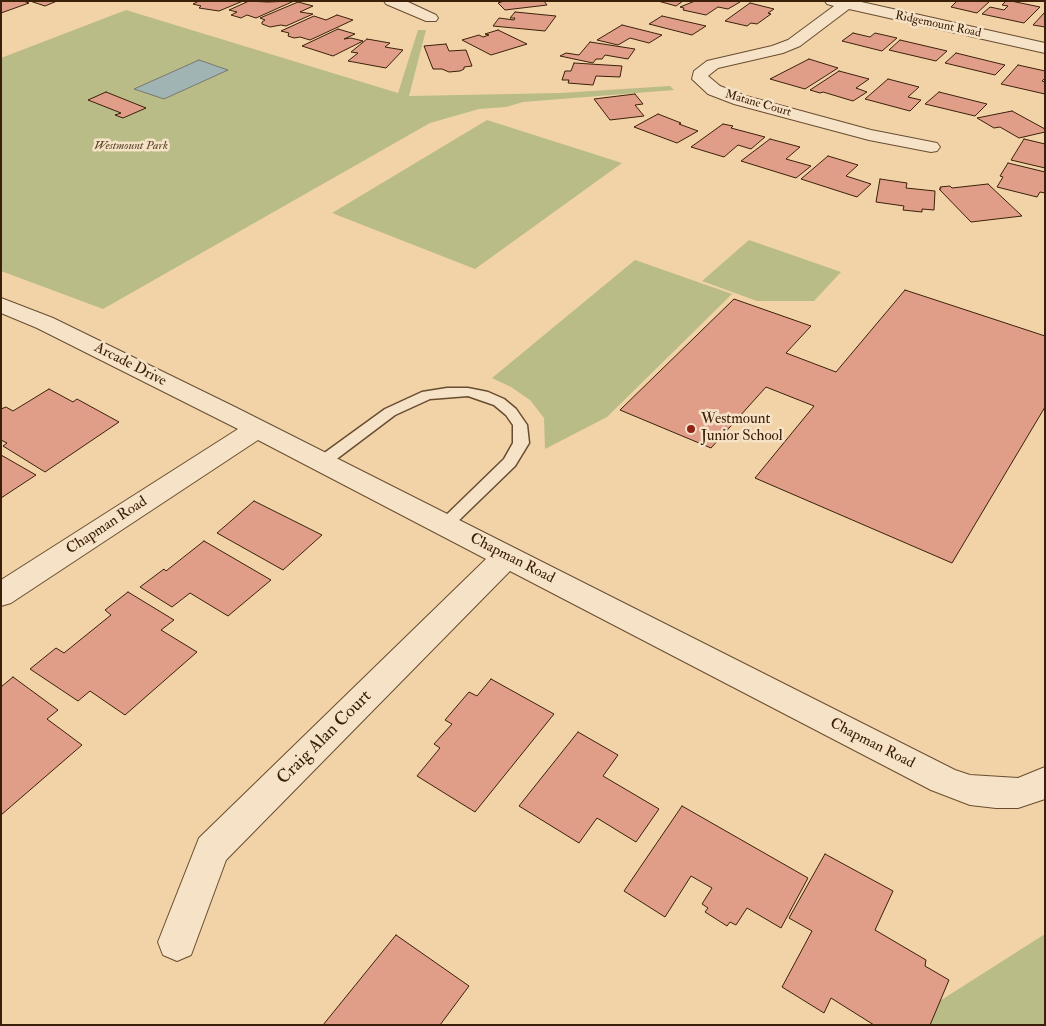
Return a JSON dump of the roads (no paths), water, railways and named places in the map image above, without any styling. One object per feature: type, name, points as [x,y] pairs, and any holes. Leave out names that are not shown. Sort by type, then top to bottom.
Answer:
[{"type":"street","points":[[391,1],[431,18]]},
{"type":"street","name":"Ridgemount Road","points":[[843,2],[1045,48]]},
{"type":"street","name":"Matane Court","points":[[843,2],[794,43],[777,50],[713,64],[700,74],[700,80],[714,90],[740,100],[870,135],[931,148]]},
{"type":"street","name":"Arcade Drive","points":[[1,306],[45,323],[256,429]]},
{"type":"street","name":"Chapman Road","points":[[1,595],[256,429],[943,780],[970,790],[996,793],[1018,793],[1040,786],[1045,782]]},
{"type":"street","name":"Craig Alan Court","points":[[177,942],[212,850],[507,556]]},
{"type":"lane","points":[[321,462],[390,412],[427,395],[447,392],[468,392],[483,395],[499,402],[511,412],[520,425],[521,443],[510,462],[445,524]]},
{"type":"place","name":"Westmount Junior School","points":[[691,429]]},
{"type":"park label","name":"Westmount Park","points":[[131,146]]}]
